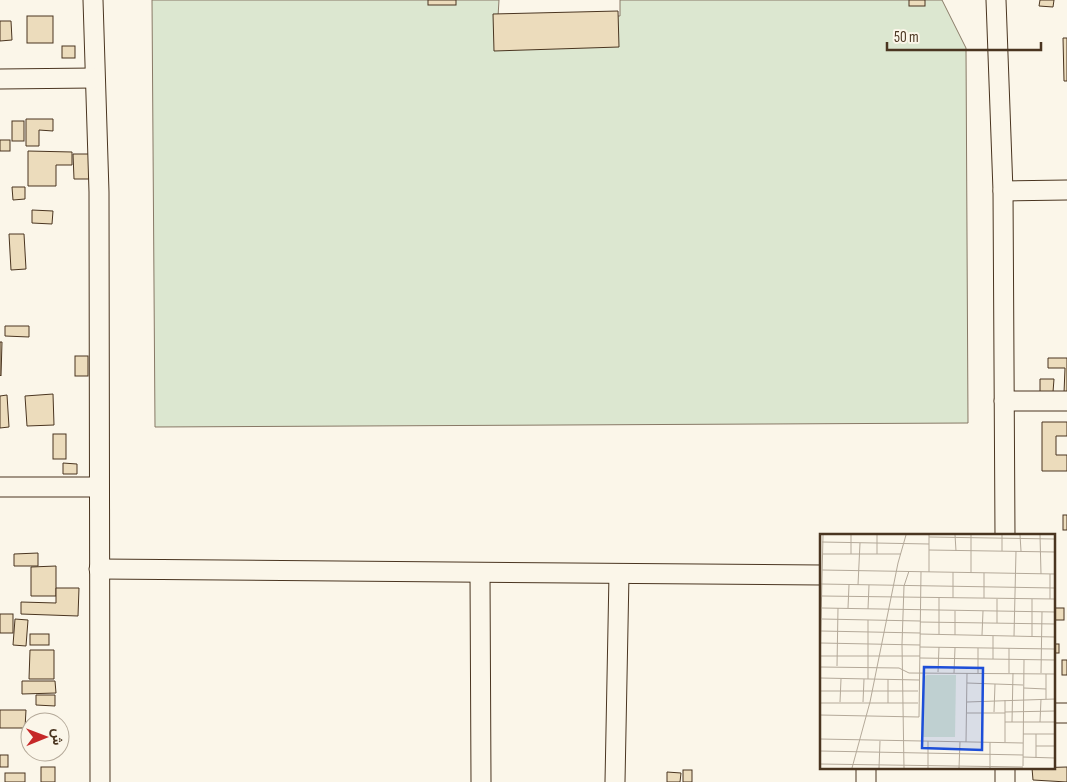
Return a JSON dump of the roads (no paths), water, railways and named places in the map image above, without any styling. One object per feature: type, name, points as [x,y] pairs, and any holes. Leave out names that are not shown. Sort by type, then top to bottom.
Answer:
[{"type":"street","points":[[93,0],[99,192],[100,782]]},
{"type":"street","points":[[996,0],[1003,191],[1005,534]]},
{"type":"street","points":[[0,79],[94,78]]},
{"type":"street","points":[[1003,191],[1067,190]]},
{"type":"street","points":[[1004,401],[1067,401]]},
{"type":"street","points":[[0,487],[99,487]]},
{"type":"street","points":[[100,569],[480,574],[820,575]]},
{"type":"street","points":[[480,574],[481,782]]},
{"type":"street","points":[[615,782],[619,574]]},
{"type":"street","points":[[1054,714],[1067,713]]}]
